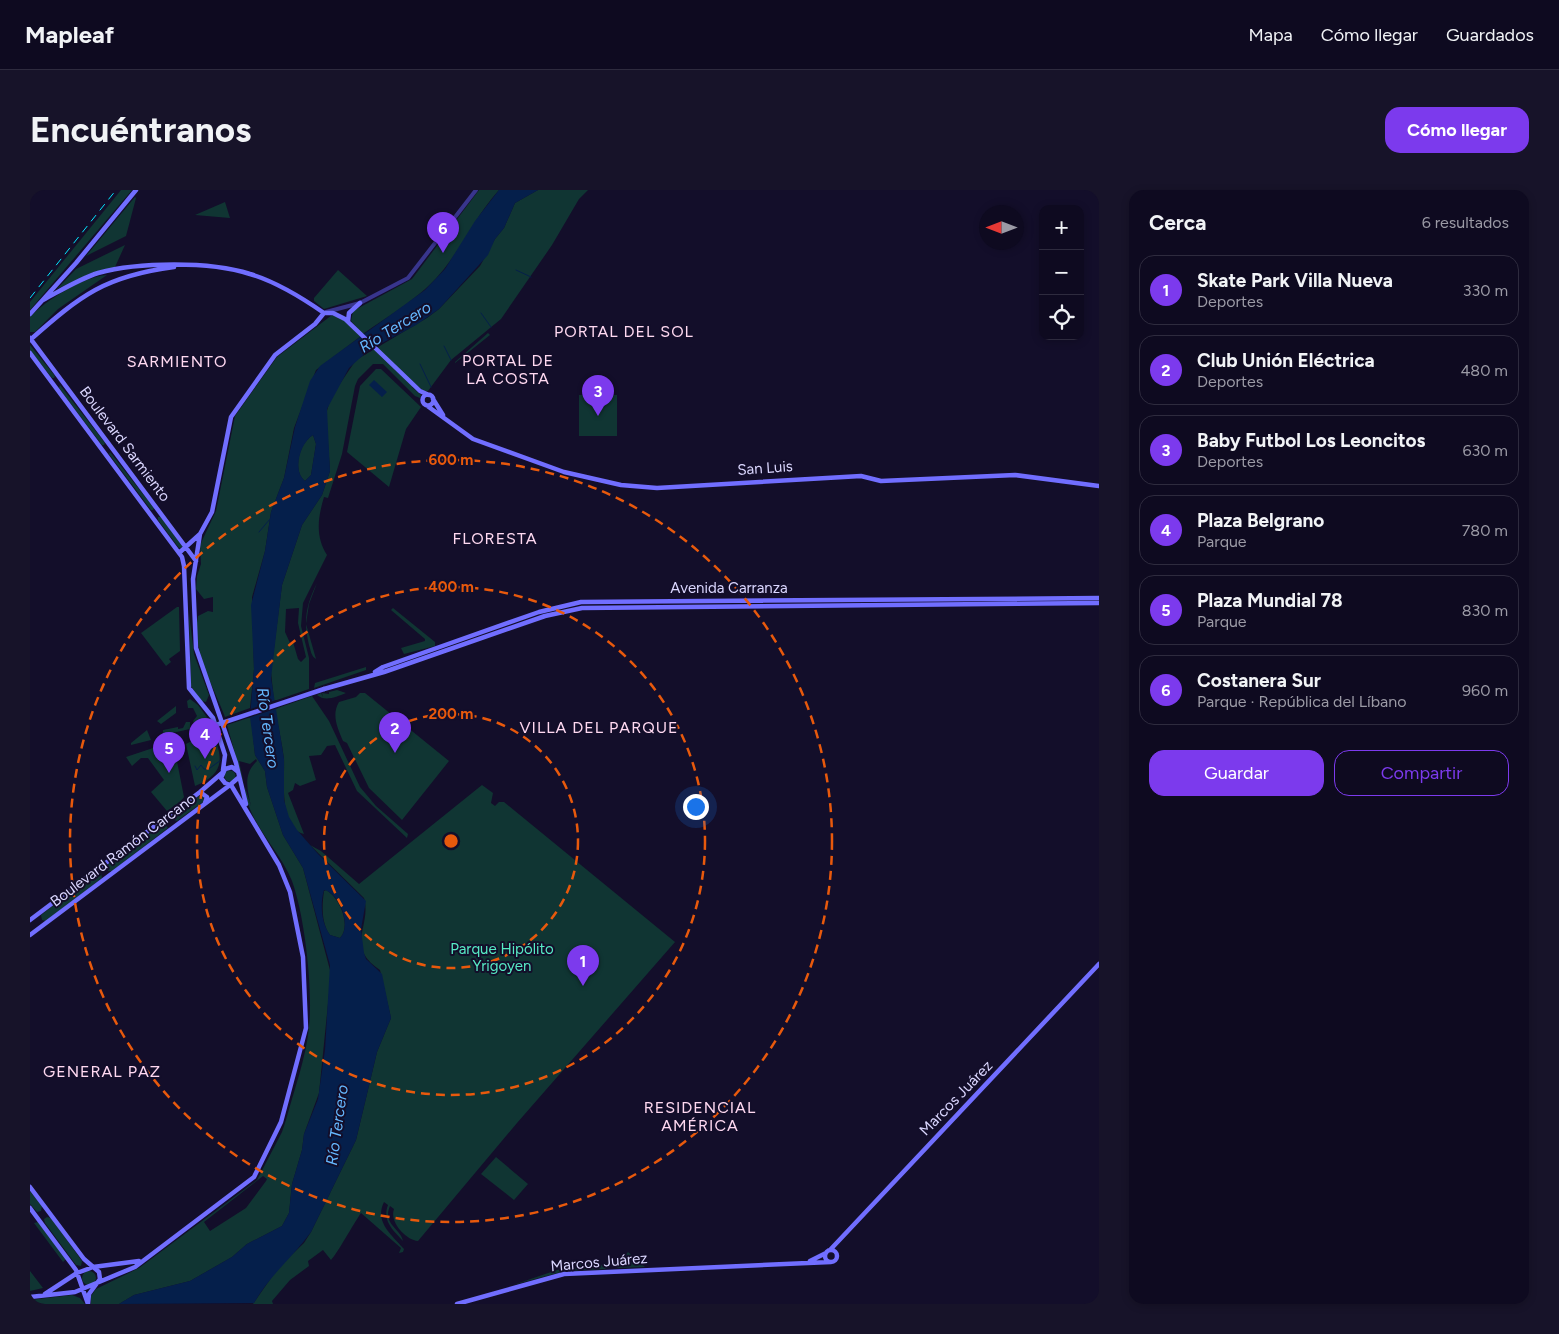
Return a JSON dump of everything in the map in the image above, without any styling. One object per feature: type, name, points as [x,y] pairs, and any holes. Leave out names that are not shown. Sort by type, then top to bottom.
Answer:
[{"type":"main road","points":[[30,314],[136,190]]},
{"type":"main road","points":[[42,300],[103,272],[142,266],[191,265],[248,273],[290,291],[324,313],[336,314],[350,322],[420,391],[433,399],[431,404],[426,405],[420,391]]},
{"type":"main road","points":[[30,339],[60,312],[103,284],[150,271],[191,265]]},
{"type":"main road","points":[[350,322],[349,313],[360,303]]},
{"type":"main road","points":[[180,553],[200,534],[214,506],[232,418],[275,355],[315,324],[324,313]]},
{"type":"main road","name":"Boulevard Sarmiento","points":[[30,339],[187,547],[196,564]]},
{"type":"main road","name":"Boulevard Sarmiento","points":[[30,353],[180,553],[184,562]]},
{"type":"main road","points":[[423,400],[425,396],[429,395]]},
{"type":"main road","name":"San Luis","points":[[433,399],[446,418]]},
{"type":"main road","name":"San Luis","points":[[426,405],[446,418],[470,438],[585,477],[640,487],[861,476],[881,481],[995,475],[1049,479],[1099,486]]},
{"type":"main road","points":[[200,534],[193,579],[197,653],[239,775],[245,801],[254,822]]},
{"type":"main road","points":[[184,562],[190,566],[196,564]]},
{"type":"main road","points":[[30,1297],[75,1292],[130,1269],[256,1174],[281,1122],[302,1043],[306,1019],[304,968],[290,892],[279,865],[254,822],[231,785],[223,781],[226,758],[211,714],[189,688],[184,562]]},
{"type":"main road","name":"Avenida Carranza","points":[[212,726],[372,673],[383,667],[516,620],[581,602],[1099,598]]},
{"type":"main road","name":"Avenida Carranza","points":[[372,673],[384,672],[545,616],[582,608],[1099,603]]},
{"type":"main road","points":[[186,611],[194,610]]},
{"type":"main road","points":[[201,703],[208,704],[213,697]]},
{"type":"main road","points":[[223,771],[232,767],[239,775]]},
{"type":"main road","name":"Boulevard Ramón Carcano","points":[[30,920],[200,792],[223,771]]},
{"type":"main road","name":"Boulevard Ramón Carcano","points":[[30,936],[231,785],[239,775]]},
{"type":"main road","points":[[200,792],[207,797],[204,804]]},
{"type":"main road","name":"Marcos Juárez","points":[[806,1262],[831,1250],[1099,964]]},
{"type":"main road","points":[[30,1187],[84,1259],[100,1275],[98,1284],[89,1294],[88,1304]]},
{"type":"main road","points":[[30,1208],[77,1273],[81,1290],[88,1304]]},
{"type":"main road","points":[[831,1250],[837,1257],[831,1262],[826,1258],[831,1250]]},
{"type":"main road","points":[[44,1294],[77,1273],[92,1266],[124,1265],[143,1260]]},
{"type":"main road","name":"Marcos Juárez","points":[[457,1304],[564,1274],[831,1262]]},
{"type":"main road","points":[[75,1292],[88,1304]]},
{"type":"street","points":[[324,313],[360,303],[408,278],[476,190]]},
{"type":"green space","points":[[121,190],[132,190],[30,310],[30,302]]},
{"type":"green space","points":[[479,190],[499,190],[444,269],[416,297],[363,334],[351,321],[353,311],[412,279]]},
{"type":"green space","points":[[538,190],[588,190],[579,199],[552,245],[501,319],[451,360],[428,391],[424,391],[415,384],[412,387],[421,395],[420,398],[415,396],[383,364],[373,364],[358,379],[342,454],[328,498],[324,497],[320,512],[319,534],[327,555],[303,603],[301,626],[309,658],[309,689],[274,701],[271,672],[282,585],[302,525],[322,495],[330,471],[326,414],[331,397],[356,360],[439,309],[480,266],[495,239],[504,228],[515,203]],"holes":[[[299,608],[298,623],[306,657],[301,662],[298,659],[293,642],[290,643],[285,632],[286,609]]]},
{"type":"green space","points":[[135,197],[126,236],[86,256]]},
{"type":"green space","points":[[225,202],[230,218],[195,215]]},
{"type":"green space","points":[[125,245],[115,267],[91,273],[57,289],[76,269]]},
{"type":"green space","points":[[338,270],[367,296],[324,309],[314,301],[314,298]]},
{"type":"green space","points":[[107,275],[58,309],[35,332],[30,332],[30,317],[45,304],[76,285],[98,276]]},
{"type":"green space","points":[[332,315],[343,319],[361,336],[316,370],[294,428],[284,478],[271,512],[265,551],[252,597],[254,669],[250,708],[225,717],[205,668],[198,641],[198,616],[208,611],[213,612],[213,597],[204,599],[196,589],[197,576],[201,564],[200,545],[216,511],[235,416],[277,357]]},
{"type":"green space","points":[[488,333],[490,335],[455,363],[455,362]]},
{"type":"green space","points":[[30,345],[55,376],[54,378],[52,378],[30,350]]},
{"type":"green space","points":[[376,369],[381,369],[421,407],[406,429],[389,487],[347,452],[360,386]]},
{"type":"green space","points":[[60,385],[105,443],[104,445],[102,445],[59,388]]},
{"type":"green space","points":[[579,395],[617,395],[617,436],[579,436]]},
{"type":"green space","points":[[313,435],[316,444],[311,475],[305,481],[299,471],[299,457],[304,444]]},
{"type":"green space","points":[[110,452],[154,508],[153,510],[151,510],[109,454]]},
{"type":"green space","points":[[158,517],[161,517],[183,547],[179,548],[158,520]]},
{"type":"green space","points":[[317,583],[309,604],[306,624],[308,606]]},
{"type":"green space","points":[[179,607],[180,651],[169,659],[171,662],[166,666],[141,633]]},
{"type":"green space","points":[[393,608],[435,642],[435,646],[404,654],[401,648],[425,641],[425,639],[391,610]]},
{"type":"green space","points":[[189,613],[194,654],[209,695],[206,702],[201,701],[191,686]]},
{"type":"green space","points":[[306,624],[316,659],[311,651]]},
{"type":"green space","points":[[366,667],[366,670],[314,688],[315,683]]},
{"type":"green space","points":[[337,690],[346,693],[327,698],[320,697],[317,695],[321,693],[323,697],[322,693],[329,694],[329,692]]},
{"type":"green space","points":[[360,693],[365,693],[449,761],[402,820],[369,788],[337,727],[335,717],[339,702],[356,697]]},
{"type":"green space","points":[[312,696],[329,721],[360,787],[376,806],[408,834],[407,838],[357,791],[335,745],[327,746],[321,755],[309,756],[316,780],[300,786],[295,783],[293,790],[288,793],[304,834],[296,830],[290,822],[285,801],[284,759],[275,709]]},
{"type":"green space","points":[[190,699],[198,705],[209,720],[206,721],[207,724],[196,726],[193,721],[197,716],[193,708],[188,708],[187,701]]},
{"type":"green space","points":[[176,706],[176,713],[161,724],[157,721]]},
{"type":"green space","points":[[251,717],[255,755],[265,771],[267,787],[283,835],[303,868],[331,974],[319,1093],[304,1134],[302,1150],[292,1184],[289,1213],[282,1226],[247,1244],[232,1257],[190,1281],[134,1295],[119,1304],[91,1304],[91,1296],[96,1289],[139,1268],[257,1180],[282,1132],[303,1062],[309,1027],[310,993],[307,953],[297,896],[287,869],[257,824],[247,800],[245,787],[251,806],[247,782],[250,771],[257,761],[256,759],[250,764],[239,761],[244,785],[227,725]],"holes":[[[263,1176],[267,1179],[246,1208],[210,1231],[204,1222]]]},
{"type":"green space","points":[[186,722],[190,722],[190,729],[163,735],[163,730],[183,728]]},
{"type":"green space","points":[[147,730],[151,740],[131,745],[131,743]]},
{"type":"green space","points":[[212,730],[220,757],[219,764],[212,776],[195,786],[186,744]]},
{"type":"green space","points":[[168,743],[174,746],[184,797],[167,811],[151,792],[164,780],[148,758],[141,758],[132,766],[126,757]]},
{"type":"green space","points":[[230,770],[236,776],[230,782],[224,776]]},
{"type":"green space","name":"Parque Hipólito Yrigoyen","points":[[482,785],[493,793],[491,803],[495,806],[499,802],[504,802],[675,942],[517,1123],[418,1241],[408,1237],[396,1225],[393,1214],[394,1209],[390,1206],[388,1217],[403,1241],[396,1233],[387,1221],[388,1205],[384,1202],[381,1209],[383,1222],[404,1249],[403,1252],[399,1253],[401,1248],[361,1213],[331,1260],[323,1250],[308,1261],[309,1266],[290,1280],[272,1301],[273,1304],[253,1304],[278,1268],[304,1243],[311,1232],[356,1140],[377,1052],[391,1018],[380,970],[363,953],[361,944],[366,908],[364,898],[310,845],[321,851],[359,884]]},
{"type":"green space","points":[[199,796],[204,797],[203,802],[177,821],[174,820],[173,816]]},
{"type":"green space","points":[[164,823],[168,828],[112,871],[108,871],[107,865]]},
{"type":"green space","points":[[97,872],[101,873],[102,878],[46,921],[42,920],[41,915]]},
{"type":"green space","points":[[326,890],[335,899],[342,912],[345,926],[340,938],[330,935],[325,925],[323,908],[324,891]]},
{"type":"green space","points":[[496,1157],[528,1184],[514,1200],[481,1174]]},
{"type":"green space","points":[[30,1191],[42,1206],[41,1211],[37,1212],[30,1204]]},
{"type":"green space","points":[[47,1217],[51,1218],[82,1261],[81,1266],[76,1265],[45,1223],[44,1219]]},
{"type":"green space","points":[[38,1222],[66,1259],[63,1262],[34,1223]]},
{"type":"green space","points":[[628,1252],[645,1267],[617,1268],[616,1265]]},
{"type":"green space","points":[[555,1263],[603,1265],[606,1269],[565,1271],[513,1285],[560,1269]]},
{"type":"green space","points":[[30,1271],[43,1288],[30,1291]]},
{"type":"green space","points":[[89,1271],[94,1273],[96,1278],[94,1283],[89,1285],[84,1283],[82,1278],[84,1273]]},
{"type":"green space","points":[[72,1295],[80,1298],[85,1304],[30,1304],[30,1300]]},
{"type":"water","name":"Río Tercero","points":[[499,190],[538,190],[515,203],[504,228],[495,239],[488,255],[439,309],[416,325],[369,350],[349,368],[327,409],[330,471],[322,495],[302,525],[282,585],[271,678],[284,759],[284,800],[289,817],[297,830],[318,854],[366,901],[361,929],[364,953],[366,959],[382,974],[391,1018],[377,1052],[356,1140],[311,1232],[267,1284],[254,1303],[119,1304],[134,1295],[190,1281],[232,1257],[247,1244],[282,1226],[289,1213],[292,1184],[302,1150],[304,1134],[318,1099],[325,1050],[330,965],[303,868],[283,835],[267,787],[265,771],[255,755],[250,717],[254,669],[251,605],[265,551],[271,512],[284,478],[295,427],[310,381],[320,366],[425,290],[445,269],[475,221]],"holes":[[[313,435],[316,444],[311,475],[305,481],[299,471],[299,457],[304,444]],[[324,890],[330,892],[335,897],[342,911],[345,926],[340,938],[330,935],[325,925],[322,907]]]},
{"type":"water","points":[[374,380],[387,392],[382,397],[369,385]]},
{"type":"pier","points":[[276,700],[278,708],[248,718],[248,710]]},
{"type":"waterway","points":[[516,270],[531,277]]},
{"type":"waterway","points":[[481,313],[491,327]]},
{"type":"waterway","points":[[444,346],[451,360]]},
{"type":"waterway","points":[[420,364],[431,387]]},
{"type":"waterway","points":[[259,532],[270,519]]},
{"type":"waterway","points":[[210,768],[221,760]]},
{"type":"waterway","points":[[195,766],[197,770],[201,765],[204,769],[208,769]]},
{"type":"railway","points":[[30,298],[116,190]]},
{"type":"place","name":"Costanera Sur","points":[[443,253]]},
{"type":"place","name":"Baby Futbol Los Leoncitos","points":[[598,416]]},
{"type":"place","name":"Club Unión Eléctrica","points":[[395,753]]},
{"type":"place","name":"Plaza Belgrano","points":[[205,759]]},
{"type":"place","name":"Plaza Mundial 78","points":[[169,773]]},
{"type":"place","name":"Skate Park Villa Nueva","points":[[583,986]]},
{"type":"district","name":"PORTAL DEL SOL","points":[[624,331]]},
{"type":"district","name":"SARMIENTO","points":[[177,361]]},
{"type":"district","name":"PORTAL DE LA COSTA","points":[[508,369]]},
{"type":"district","name":"FLORESTA","points":[[495,538]]},
{"type":"district","name":"VILLA DEL PARQUE","points":[[599,727]]},
{"type":"district","name":"GENERAL PAZ","points":[[102,1071]]},
{"type":"district","name":"RESIDENCIAL AMÉRICA","points":[[700,1116]]}]
